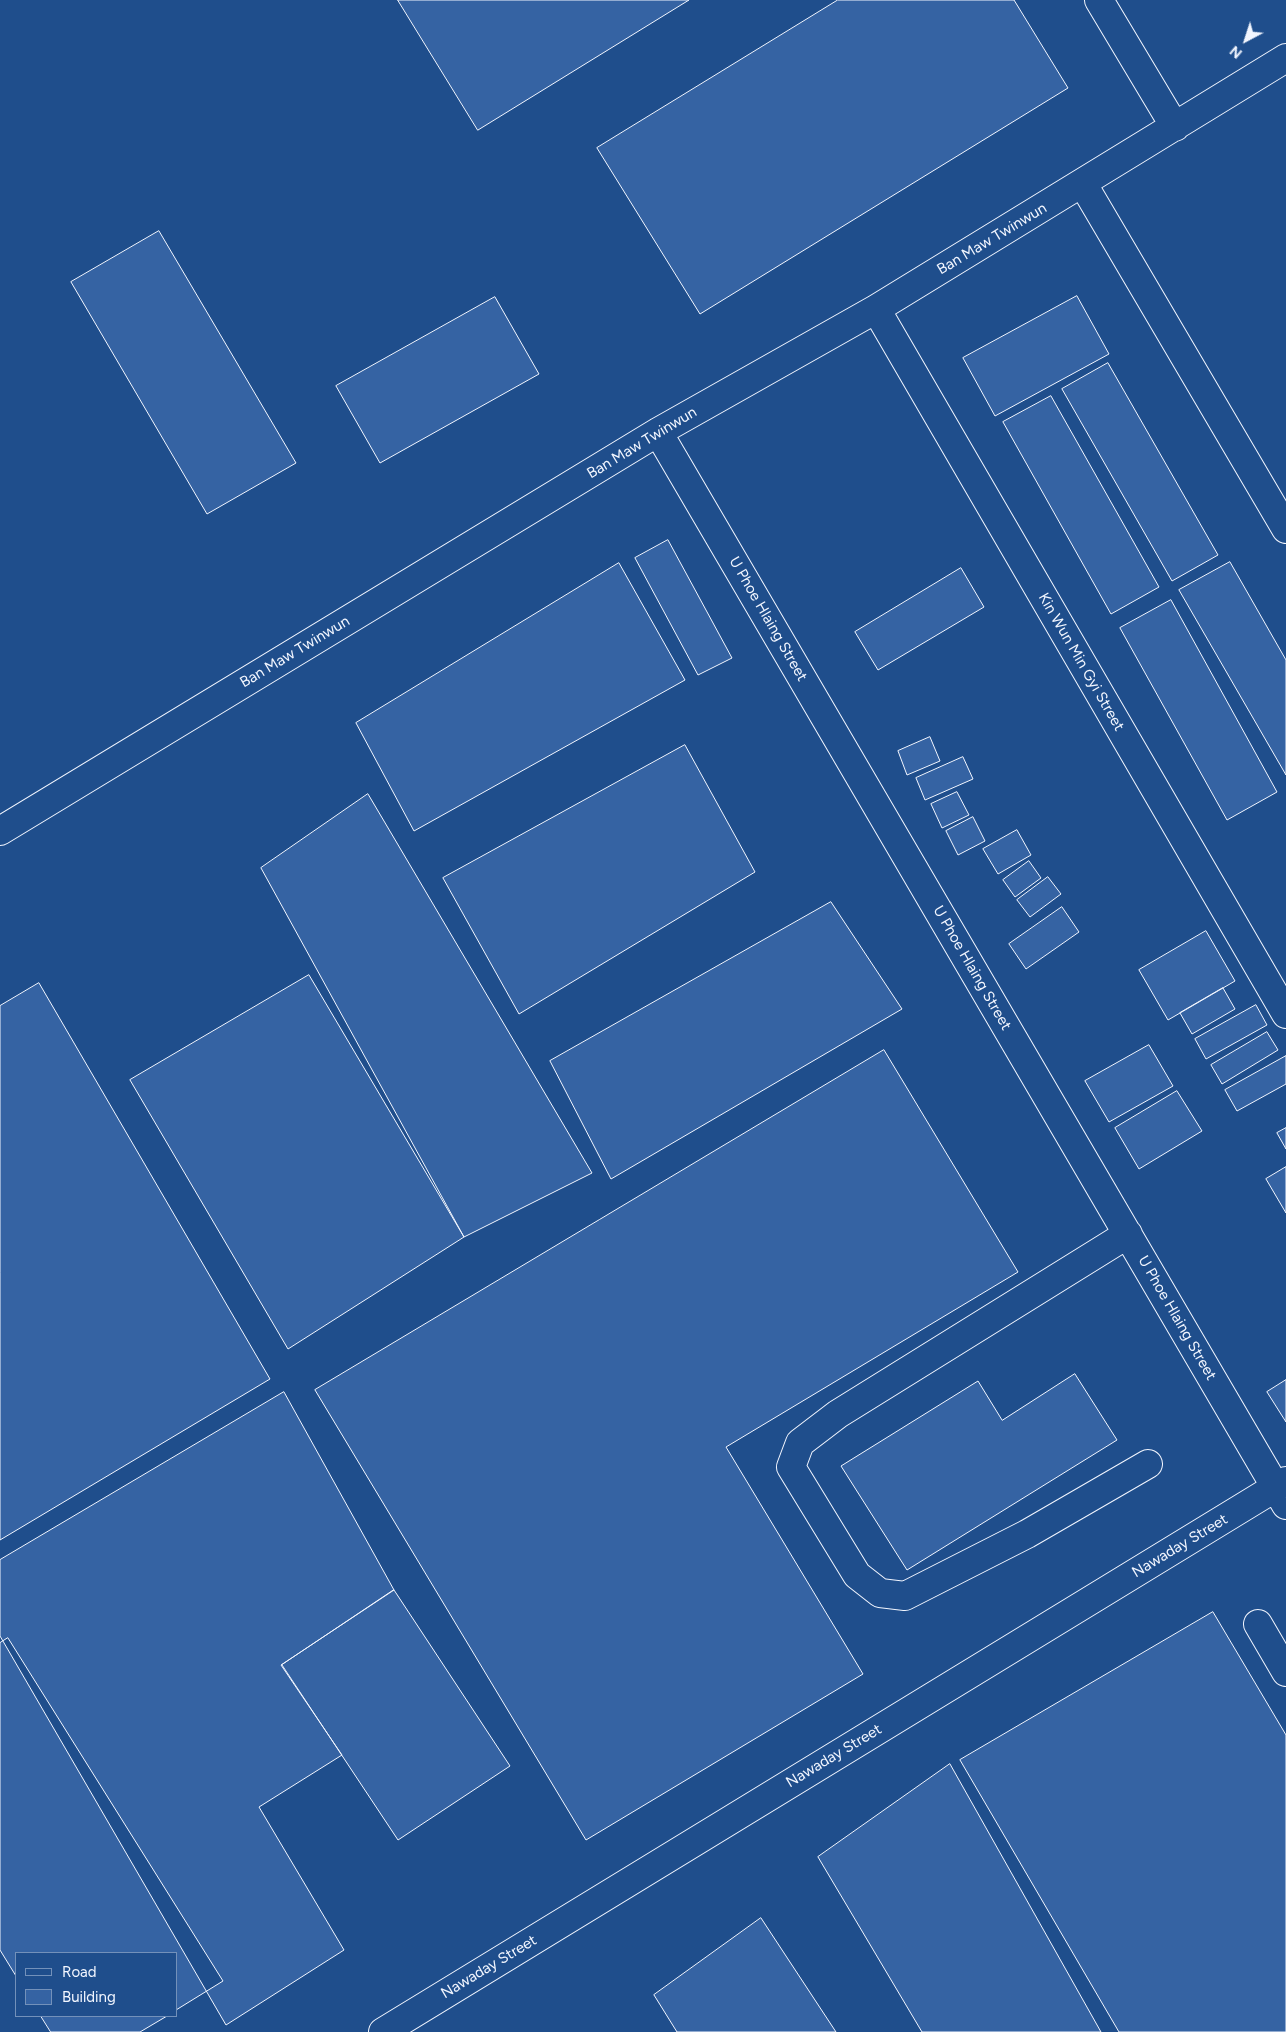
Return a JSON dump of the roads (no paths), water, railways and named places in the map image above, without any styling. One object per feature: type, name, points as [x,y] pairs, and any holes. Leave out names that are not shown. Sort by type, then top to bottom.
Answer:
[{"type":"street","points":[[1099,0],[1176,127]]},
{"type":"street","name":"Ban Maw Twinwun","points":[[0,831],[658,432],[876,309],[1286,58]]},
{"type":"street","points":[[1083,184],[1286,530]]},
{"type":"street","name":"Kin Wun Min Gyi Street","points":[[876,309],[1286,1014]]},
{"type":"street","name":"U Phoe Hlaing Street","points":[[658,432],[1128,1234],[1283,1491]]},
{"type":"street","points":[[1128,1234],[838,1414],[800,1444],[791,1467],[857,1575],[880,1593],[905,1596],[1027,1534],[1148,1464]]},
{"type":"street","name":"Nawaday Street","points":[[383,2032],[1283,1491]]},
{"type":"street","points":[[1258,1624],[1286,1672]]}]
